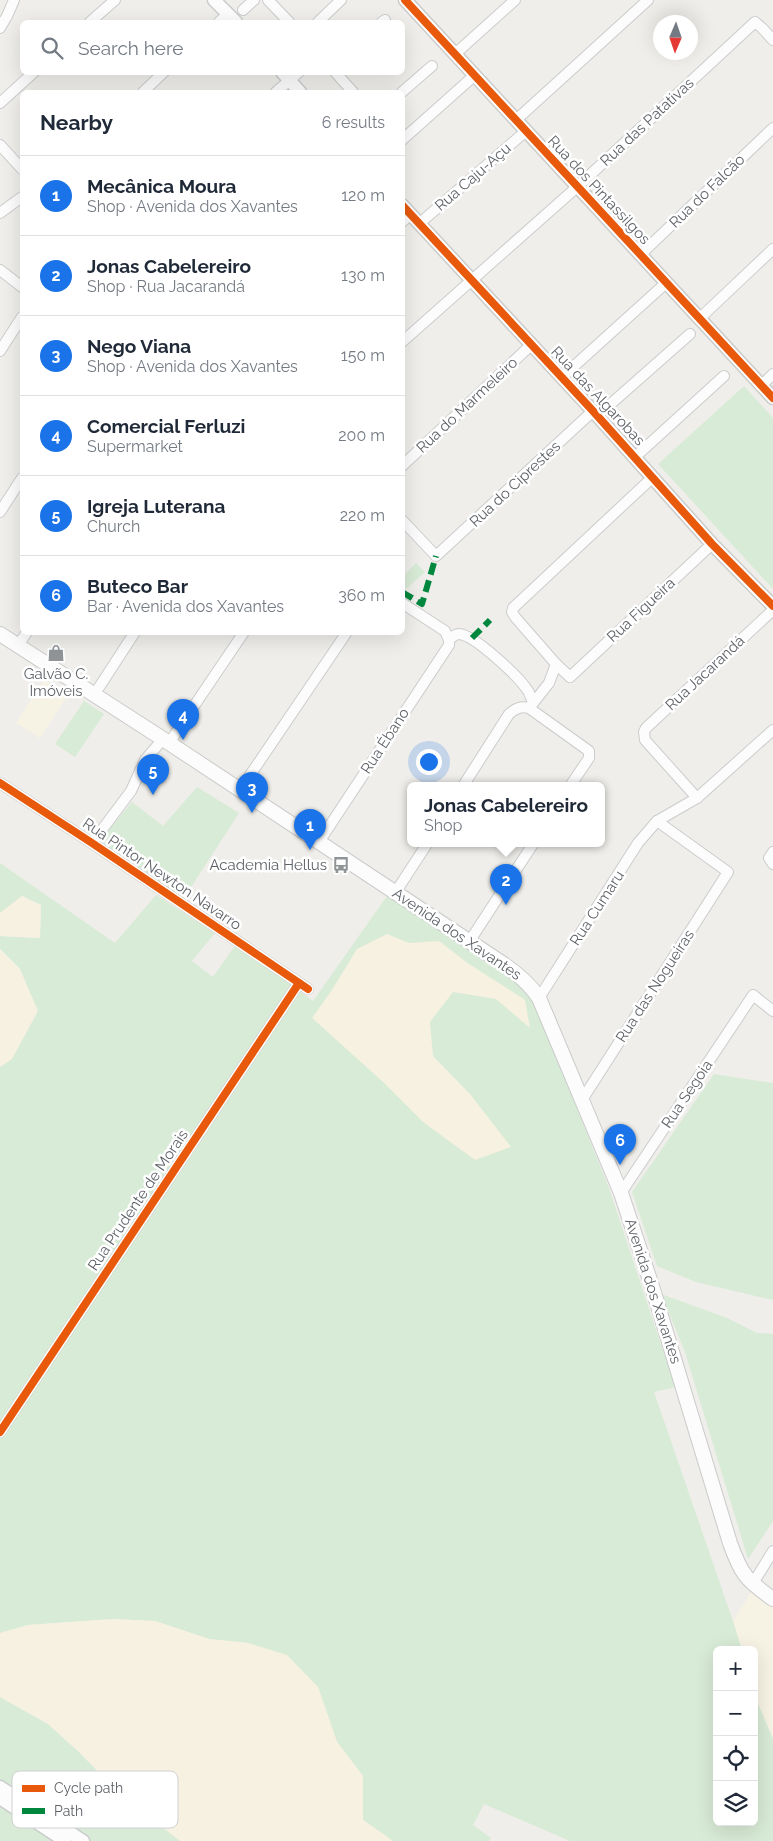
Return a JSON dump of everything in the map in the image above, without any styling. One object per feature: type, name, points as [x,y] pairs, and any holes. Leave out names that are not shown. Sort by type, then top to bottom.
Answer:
[{"type":"main road","name":"Avenida dos Xavantes","points":[[0,634],[320,842],[520,976],[539,998],[621,1193],[652,1286],[738,1567],[752,1584],[773,1599]]},
{"type":"street","points":[[0,28],[14,0]]},
{"type":"street","points":[[92,20],[115,0]]},
{"type":"street","points":[[214,0],[227,20]]},
{"type":"street","points":[[243,10],[254,0]]},
{"type":"street","points":[[268,0],[287,20]]},
{"type":"street","points":[[320,20],[341,0]]},
{"type":"street","name":"Rua dos Pintassilgos","points":[[405,0],[773,398]]},
{"type":"street","points":[[456,54],[515,0]]},
{"type":"street","points":[[516,120],[648,0]]},
{"type":"street","name":"Rua das Patativas","points":[[405,339],[577,187],[755,22],[773,40]]},
{"type":"street","points":[[404,90],[432,66]]},
{"type":"street","points":[[0,103],[31,75]]},
{"type":"street","points":[[144,90],[161,75]]},
{"type":"street","points":[[278,90],[290,75],[299,90]]},
{"type":"street","points":[[337,75],[351,90]]},
{"type":"street","points":[[405,137],[475,75]]},
{"type":"street","name":"Rua do Falcão","points":[[640,254],[773,128]]},
{"type":"street","name":"Rua Caju-Açu","points":[[409,216],[526,131]]},
{"type":"street","points":[[0,145],[20,167]]},
{"type":"street","points":[[0,213],[20,198]]},
{"type":"street","name":"Rua das Algarobas","points":[[409,216],[562,377],[712,544],[773,606]]},
{"type":"street","points":[[699,319],[773,249]]},
{"type":"street","points":[[0,270],[20,285]]},
{"type":"street","points":[[562,377],[666,283]]},
{"type":"street","points":[[0,351],[20,320]]},
{"type":"street","name":"Rua do Ciprestes","points":[[405,523],[436,556],[595,413],[690,334]]},
{"type":"street","name":"Rua do Marmeleiro","points":[[405,463],[531,345]]},
{"type":"street","points":[[761,386],[773,374]]},
{"type":"street","points":[[635,457],[724,376]]},
{"type":"street","points":[[466,782],[509,714],[527,706],[549,683],[556,664],[515,617],[512,612],[516,604],[653,478]]},
{"type":"street","points":[[0,512],[20,481]]},
{"type":"street","name":"Rua Figueira","points":[[556,664],[570,677],[712,544]]},
{"type":"street","points":[[405,605],[445,631],[449,640],[454,635],[459,634],[472,638],[491,653],[527,689],[527,706]]},
{"type":"street","name":"Rua Jacarandá","points":[[697,798],[645,740],[644,732],[646,728],[773,610]]},
{"type":"street","points":[[18,647],[25,635]]},
{"type":"street","points":[[94,695],[133,635]]},
{"type":"street","points":[[92,843],[130,791],[148,756],[166,741],[242,635]]},
{"type":"street","points":[[240,790],[345,635]]},
{"type":"street","name":"Rua Ébano","points":[[320,842],[447,649],[449,640]]},
{"type":"street","points":[[527,706],[589,751],[589,758],[573,782]]},
{"type":"street","points":[[697,798],[773,730]]},
{"type":"street","name":"Rua Pintor Newton Navarro","points":[[0,783],[303,986]]},
{"type":"street","name":"Rua Cumaru","points":[[539,998],[638,843],[658,821],[697,798]]},
{"type":"street","name":"Rua das Nogueiras","points":[[582,1100],[728,872],[658,821]]},
{"type":"street","points":[[395,893],[425,847]]},
{"type":"street","points":[[469,942],[531,847]]},
{"type":"street","name":"Rua Prudente de Morais","points":[[0,1432],[303,986]]},
{"type":"street","name":"Rua Segoia","points":[[621,1193],[753,995],[773,1011]]},
{"type":"street","points":[[752,1584],[773,1551]]},
{"type":"street","points":[[0,1786],[12,1794]]},
{"type":"street","points":[[0,1798],[12,1806]]},
{"type":"street","points":[[46,1828],[66,1841]]},
{"type":"street","points":[[63,1828],[83,1841]]},
{"type":"shaded area","points":[[44,680],[68,695],[40,738],[16,723]]},
{"type":"shaded area","points":[[752,1591],[773,1606],[773,1739],[758,1703],[758,1646],[741,1646],[733,1621]]},
{"type":"green space","points":[[744,386],[773,418],[773,589],[658,464]]},
{"type":"green space","points":[[416,563],[425,572],[406,589],[405,574]]},
{"type":"green space","points":[[84,701],[104,714],[75,757],[55,744]]},
{"type":"green space","points":[[197,787],[239,813],[182,901],[99,842],[132,802],[163,826]]},
{"type":"green space","points":[[0,863],[115,943],[156,895],[215,933],[192,961],[213,977],[236,944],[313,1001],[387,896],[520,985],[533,1000],[609,1188],[675,1387],[654,1392],[741,1646],[713,1646],[713,1826],[758,1826],[758,1703],[773,1739],[773,1841],[570,1841],[484,1804],[473,1825],[491,1838],[489,1841],[393,1841],[363,1820],[363,1776],[337,1742],[318,1687],[248,1643],[209,1639],[155,1621],[113,1619],[28,1625],[0,1633],[0,1067],[12,1059],[20,969],[0,949],[0,936],[40,938],[41,905],[22,896],[0,913]]},
{"type":"green space","points":[[714,1074],[773,1083],[773,1300],[696,1282],[657,1266],[632,1192]]},
{"type":"green space","points":[[661,1294],[727,1318],[757,1333],[773,1334],[773,1521],[748,1559],[685,1352]]},
{"type":"green space","points":[[0,1697],[48,1724],[98,1771],[12,1771],[12,1828],[164,1828],[180,1841],[0,1841]]},
{"type":"sand","points":[[22,896],[41,905],[40,938],[0,936],[0,913]]},
{"type":"sand","points":[[387,934],[409,943],[439,941],[469,964],[525,1000],[530,1028],[496,999],[453,992],[430,1022],[433,1056],[470,1094],[511,1147],[475,1160],[423,1122],[382,1081],[312,1018],[357,949]]},
{"type":"sand","points":[[0,949],[20,969],[38,1011],[12,1059],[0,1067]]},
{"type":"sand","points":[[113,1619],[155,1621],[209,1639],[248,1643],[287,1655],[318,1687],[337,1742],[363,1776],[363,1820],[393,1841],[180,1841],[164,1828],[178,1828],[178,1771],[98,1771],[48,1724],[0,1697],[0,1633],[28,1625]]},
{"type":"marked path","points":[[405,594],[422,604],[436,556]]},
{"type":"marked path","points":[[472,638],[490,620]]},
{"type":"cycle path","points":[[405,0],[773,398]]},
{"type":"cycle path","points":[[405,208],[593,411],[712,544],[773,606]]},
{"type":"cycle path","points":[[0,783],[308,989]]},
{"type":"cycle path","points":[[0,1432],[299,983]]},
{"type":"place","name":"Galvão C. Imóveis","points":[[56,653]]},
{"type":"place","name":"Comercial Ferluzi","points":[[183,740]]},
{"type":"place","name":"Igreja Luterana","points":[[153,795]]},
{"type":"place","name":"Nego Viana","points":[[252,813]]},
{"type":"place","name":"Mecânica Moura","points":[[310,850]]},
{"type":"place","name":"Academia Hellus","points":[[341,865]]},
{"type":"place","name":"Jonas Cabelereiro","points":[[506,905]]},
{"type":"place","name":"Buteco Bar","points":[[620,1165]]}]
